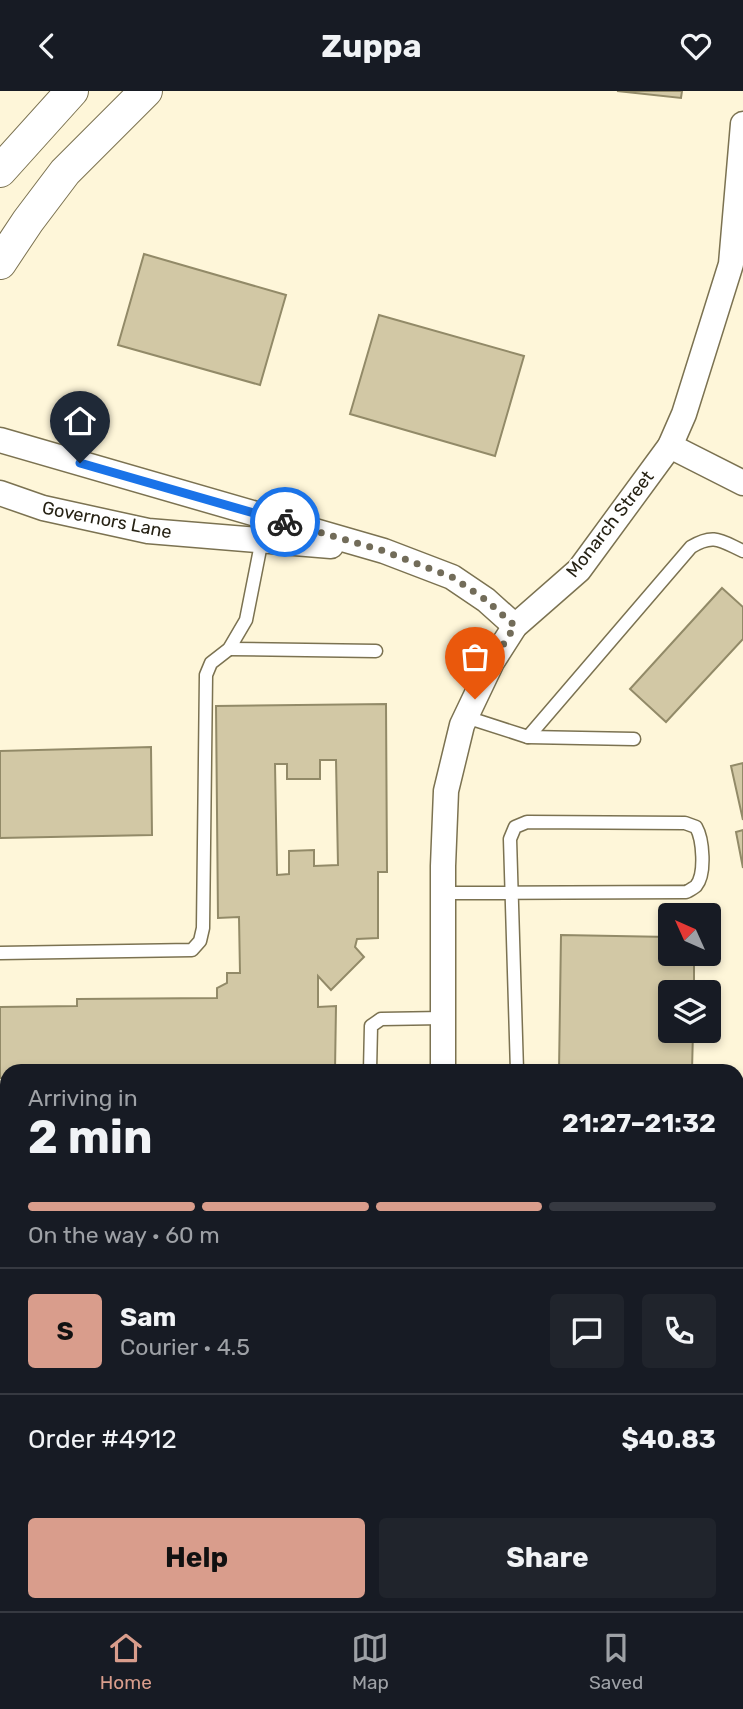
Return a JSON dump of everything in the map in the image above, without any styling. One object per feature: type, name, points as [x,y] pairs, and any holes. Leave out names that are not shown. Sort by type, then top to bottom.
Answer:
[{"type":"street","points":[[0,171],[72,91]]},
{"type":"street","points":[[0,263],[65,172],[146,91]]},
{"type":"street","name":"Monarch Street","points":[[443,1064],[446,791],[462,725],[492,662],[515,626],[579,570],[670,446],[684,414],[731,264],[743,124]]},
{"type":"street","name":"Governors Lane","points":[[0,440],[264,529],[384,551],[452,577],[486,600],[515,626]]},
{"type":"street","points":[[670,446],[743,482]]},
{"type":"street","name":"Governors Lane","points":[[0,493],[43,508],[148,531],[264,529]]},
{"type":"lane","points":[[0,953],[192,950],[200,941],[203,928],[206,675],[211,663],[229,649],[246,620],[264,529]]},
{"type":"lane","points":[[528,737],[691,547],[704,539],[719,540],[743,551]]},
{"type":"lane","points":[[229,649],[376,651]]},
{"type":"lane","points":[[466,717],[528,737],[634,739]]},
{"type":"lane","points":[[443,893],[511,892],[686,892],[696,886],[702,875],[701,836],[696,827],[685,823],[527,822],[515,827],[510,839],[511,892],[517,1064]]},
{"type":"lane","points":[[370,1064],[371,1026],[380,1019],[443,1018]]},
{"type":"building","points":[[617,91],[682,91],[681,98]]},
{"type":"building","points":[[144,254],[286,295],[260,385],[118,345]]},
{"type":"building","points":[[379,315],[524,356],[495,456],[350,414]]},
{"type":"building","points":[[722,588],[743,607],[743,639],[666,722],[630,689]]},
{"type":"building","points":[[386,704],[387,872],[378,872],[378,938],[357,939],[355,947],[364,957],[331,990],[318,976],[318,1007],[336,1006],[335,1064],[0,1064],[0,1007],[77,1006],[77,999],[217,998],[217,988],[227,983],[227,973],[240,973],[239,917],[218,918],[216,706]],"holes":[[[320,760],[336,760],[338,865],[314,866],[314,850],[289,851],[289,874],[277,875],[275,764],[287,764],[287,779],[320,779]]]},
{"type":"building","points":[[151,747],[152,835],[0,838],[0,751]]},
{"type":"building","points":[[743,763],[743,820],[731,766]]},
{"type":"building","points":[[743,830],[743,868],[736,832]]},
{"type":"building","points":[[561,935],[658,937],[658,966],[694,966],[694,980],[658,980],[658,1043],[693,1043],[692,1064],[559,1064]]},
{"type":"way so far","points":[[285,522],[384,551],[452,577],[486,600],[515,626],[492,662],[475,699]]},
{"type":"route","points":[[80,463],[285,522]]}]
